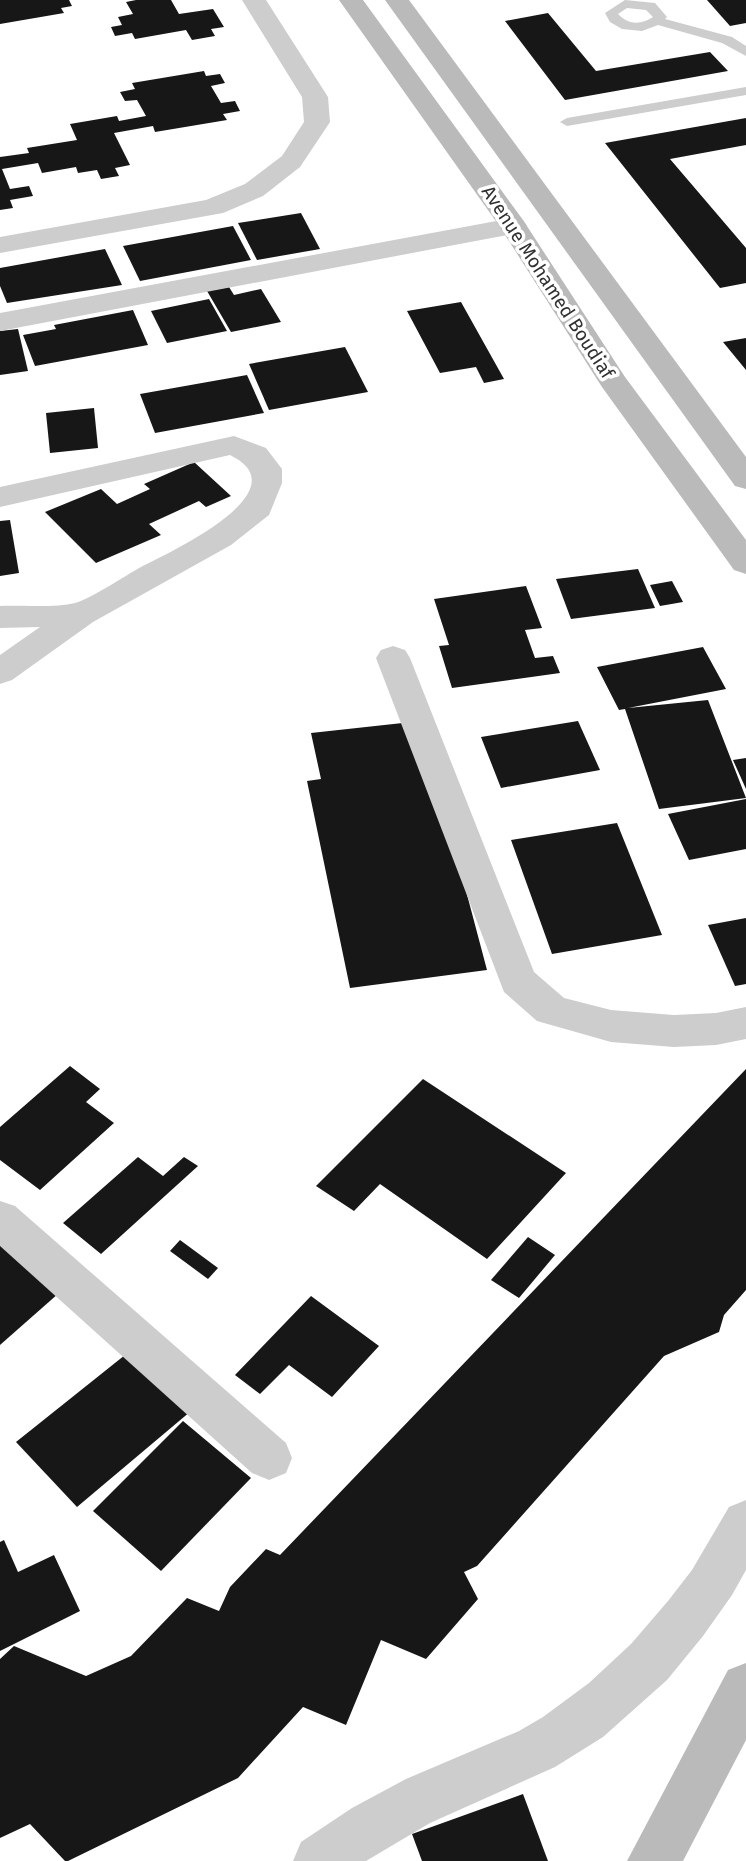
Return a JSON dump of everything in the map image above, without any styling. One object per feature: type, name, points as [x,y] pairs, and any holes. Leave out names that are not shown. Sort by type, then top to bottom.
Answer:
[{"type":"main road","name":"Avenue Mohamed Boudiaf","points":[[351,0],[513,226],[613,381],[746,563]]},
{"type":"main road","name":"Avenue Mohamed Boudiaf","points":[[397,0],[746,479]]},
{"type":"main road","points":[[654,1861],[746,1688]]},
{"type":"street","points":[[0,245],[213,207],[254,190],[291,161],[317,122],[315,97],[254,0]]},
{"type":"street","points":[[0,322],[513,226]]},
{"type":"street","points":[[0,497],[234,445],[255,455],[265,469],[266,482],[258,509],[220,538],[81,614],[0,672]]},
{"type":"street","points":[[0,617],[81,614]]},
{"type":"street","points":[[393,658],[517,981],[551,1010],[611,1026],[674,1031],[716,1029],[746,1023]]},
{"type":"street","points":[[0,1219],[269,1458]]},
{"type":"street","points":[[320,1861],[349,1841],[423,1799],[537,1749],[583,1720],[618,1692],[665,1645],[704,1594],[746,1523]]},
{"type":"lane","points":[[658,21],[727,40],[746,52]]},
{"type":"lane","points":[[567,122],[746,91]]},
{"type":"building","points":[[0,0],[69,0],[72,6],[61,8],[64,13],[0,24]]},
{"type":"building","points":[[171,0],[179,14],[213,9],[224,27],[211,29],[215,36],[192,40],[186,30],[135,39],[132,33],[115,36],[111,27],[122,25],[118,17],[133,14],[126,2]]},
{"type":"building","points":[[707,0],[746,0],[746,23],[730,26]]},
{"type":"building","points":[[548,13],[596,71],[710,52],[728,71],[565,100],[505,21]]},
{"type":"building","points":[[204,71],[206,76],[220,74],[225,83],[211,86],[221,103],[235,101],[240,111],[223,114],[227,120],[155,132],[153,126],[114,133],[130,165],[115,168],[119,176],[101,179],[97,170],[78,173],[76,167],[42,173],[38,163],[2,169],[10,189],[29,186],[33,196],[10,200],[13,208],[0,210],[0,157],[29,153],[27,148],[77,140],[70,124],[117,116],[119,121],[146,116],[137,100],[125,101],[120,92],[135,89],[132,83]]},
{"type":"building","points":[[746,118],[746,145],[670,159],[746,248],[746,283],[720,288],[605,143]]},
{"type":"building","points":[[301,213],[320,249],[257,260],[238,223]]},
{"type":"building","points":[[233,226],[251,260],[140,281],[123,246]]},
{"type":"building","points":[[105,249],[122,285],[7,303],[0,286],[0,268]]},
{"type":"building","points":[[229,287],[234,295],[261,289],[281,322],[231,332],[207,291]]},
{"type":"building","points":[[209,299],[227,331],[167,343],[151,311]]},
{"type":"building","points":[[461,302],[504,379],[484,383],[476,367],[440,373],[407,311]]},
{"type":"building","points":[[133,310],[148,345],[35,366],[23,335],[56,329],[54,325]]},
{"type":"building","points":[[18,329],[28,371],[0,375],[0,331]]},
{"type":"building","points":[[746,338],[746,370],[723,342]]},
{"type":"building","points":[[345,347],[368,392],[269,410],[249,364]]},
{"type":"building","points":[[247,375],[264,413],[155,433],[140,394]]},
{"type":"building","points":[[94,408],[98,448],[50,453],[46,413]]},
{"type":"building","points":[[194,462],[231,496],[206,507],[199,501],[149,524],[161,535],[96,563],[45,512],[101,489],[117,504],[150,489],[144,484]]},
{"type":"building","points":[[10,520],[19,573],[0,576],[0,521]]},
{"type":"building","points":[[638,569],[655,608],[571,619],[556,579]]},
{"type":"building","points":[[672,581],[683,602],[660,606],[650,585]]},
{"type":"building","points":[[526,586],[542,628],[525,630],[535,658],[553,656],[560,673],[452,688],[439,646],[449,645],[434,599]]},
{"type":"building","points":[[703,647],[726,689],[628,708],[708,700],[746,798],[659,809],[625,709],[619,710],[597,667]]},
{"type":"building","points":[[421,721],[487,970],[350,988],[307,781],[321,779],[311,733]]},
{"type":"building","points":[[578,721],[600,770],[501,788],[481,737]]},
{"type":"building","points":[[746,758],[746,789],[733,760]]},
{"type":"building","points":[[746,799],[746,849],[689,860],[668,814]]},
{"type":"building","points":[[617,823],[662,935],[552,954],[511,840]]},
{"type":"building","points":[[746,918],[746,984],[735,986],[708,925]]},
{"type":"building","points":[[70,1066],[100,1089],[86,1102],[114,1123],[40,1190],[0,1160],[0,1127]]},
{"type":"building","points":[[746,1069],[746,1290],[724,1315],[719,1332],[664,1356],[477,1566],[464,1572],[478,1599],[426,1659],[381,1640],[346,1725],[303,1707],[238,1778],[68,1861],[30,1824],[0,1838],[0,1659],[14,1646],[86,1676],[131,1656],[187,1598],[219,1611],[230,1587],[266,1549],[280,1555]]},
{"type":"building","points":[[423,1079],[566,1173],[487,1259],[380,1184],[354,1211],[316,1186]]},
{"type":"building","points":[[138,1157],[163,1176],[184,1157],[198,1166],[101,1254],[63,1223]]},
{"type":"building","points":[[528,1237],[555,1255],[519,1298],[491,1280]]},
{"type":"building","points":[[180,1240],[218,1268],[208,1279],[170,1251]]},
{"type":"building","points":[[0,1243],[59,1293],[0,1345]]},
{"type":"building","points":[[311,1296],[379,1346],[332,1397],[289,1365],[260,1394],[235,1375]]},
{"type":"building","points":[[130,1351],[191,1411],[77,1507],[16,1442]]},
{"type":"building","points":[[183,1421],[251,1478],[161,1571],[93,1511]]},
{"type":"building","points":[[4,1540],[18,1572],[54,1555],[80,1611],[0,1651],[0,1542]]},
{"type":"building","points":[[523,1794],[548,1861],[422,1861],[412,1834]]}]
